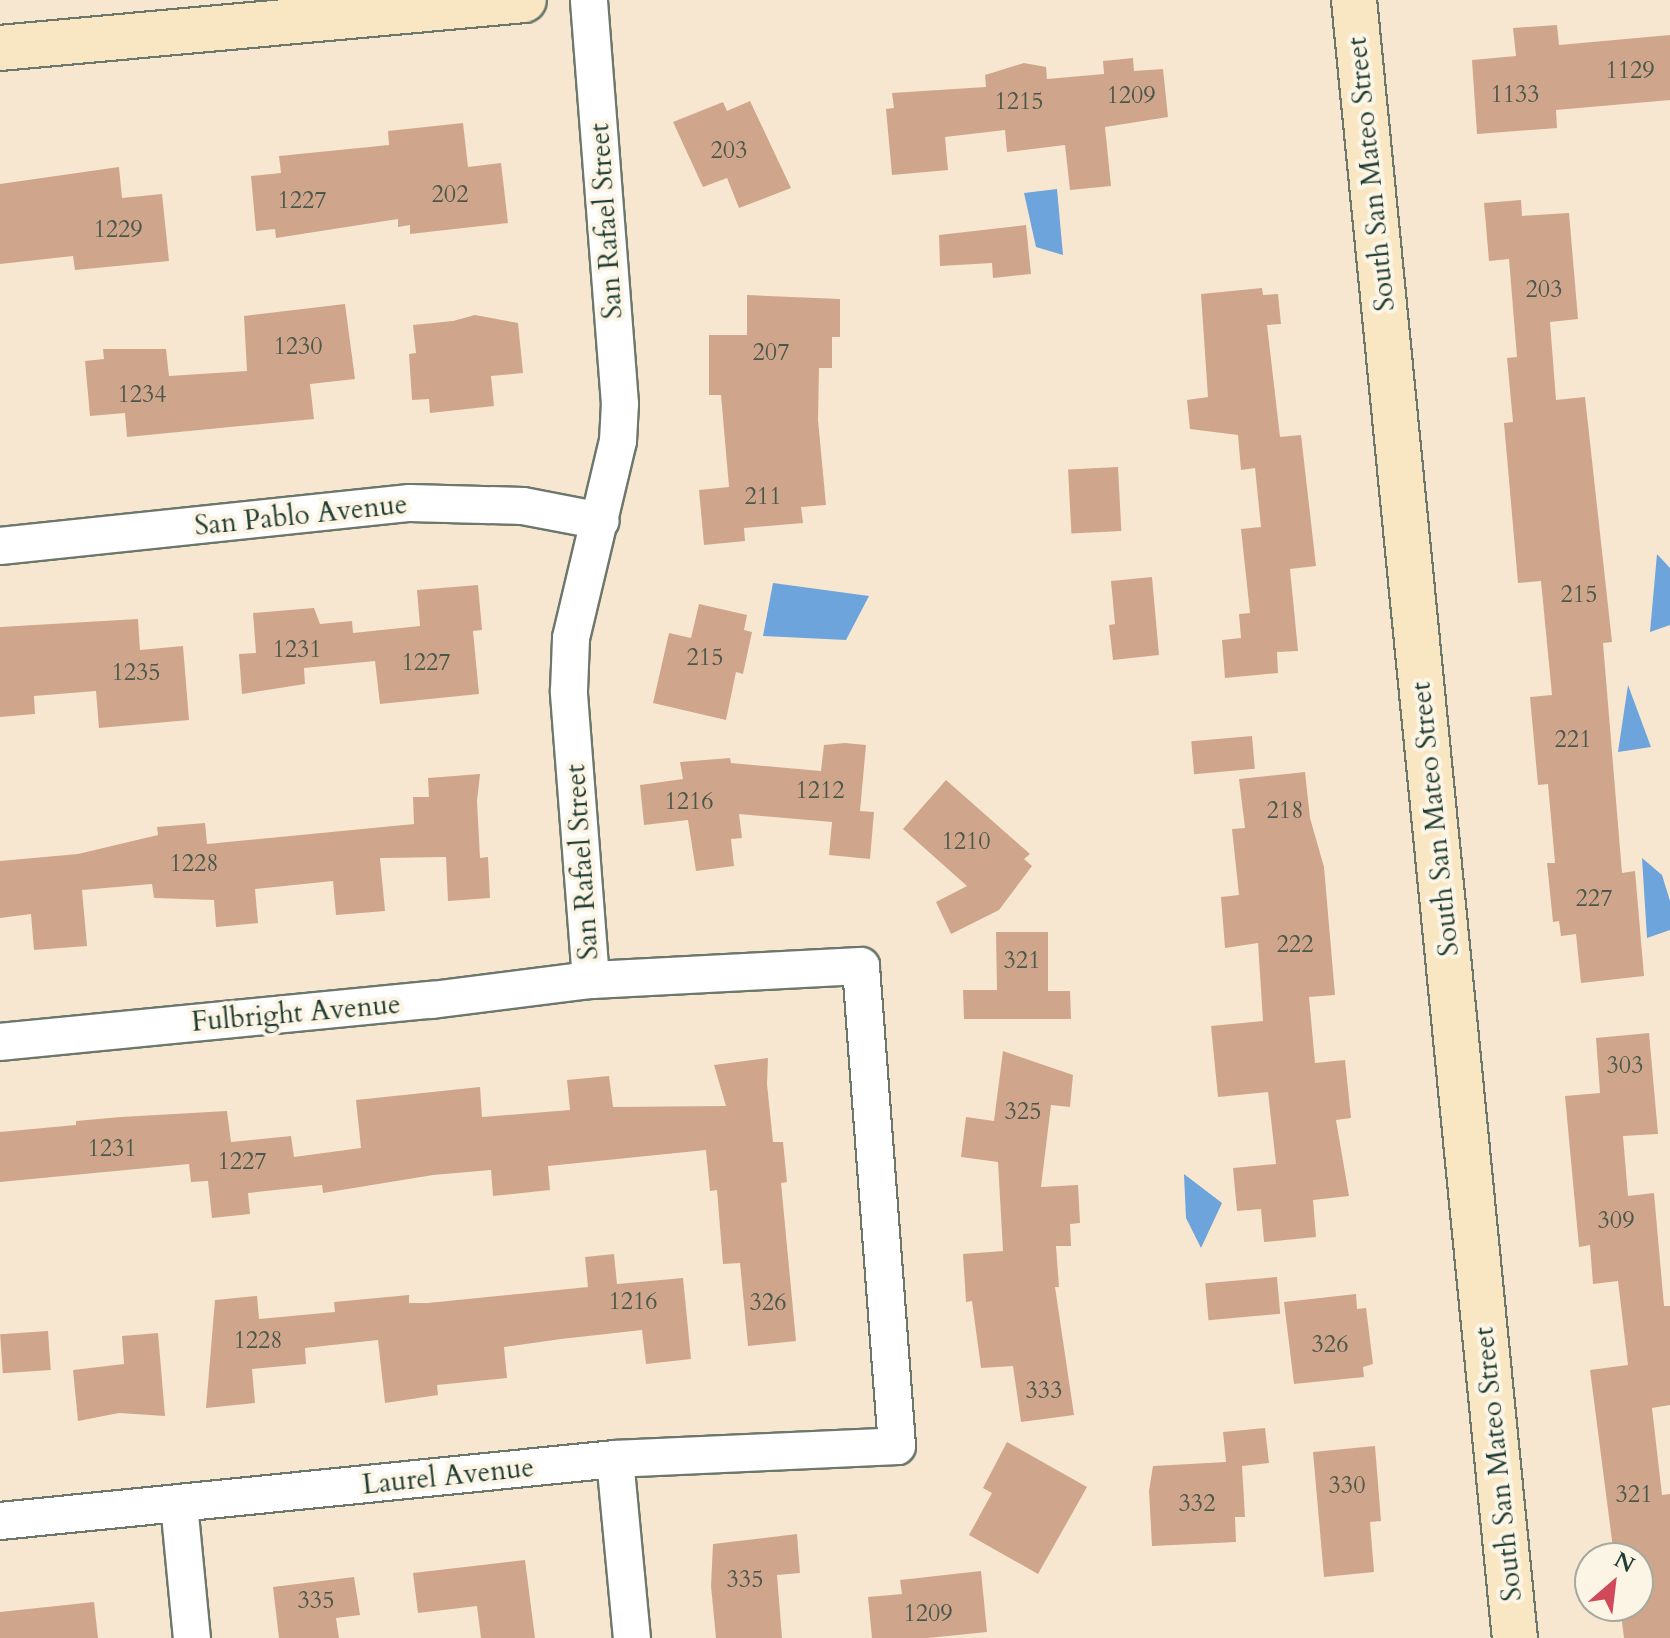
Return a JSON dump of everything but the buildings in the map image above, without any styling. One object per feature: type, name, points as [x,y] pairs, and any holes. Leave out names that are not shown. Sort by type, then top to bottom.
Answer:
[{"type":"street","points":[[0,48],[524,0]]},
{"type":"street","name":"San Rafael Street","points":[[589,0],[620,404],[618,441],[571,638],[569,691],[591,980],[861,966],[897,1446]]},
{"type":"street","name":"South San Mateo Street","points":[[1354,0],[1515,1638]]},
{"type":"street","name":"San Pablo Avenue","points":[[0,546],[410,503],[523,506],[601,521]]},
{"type":"street","name":"Fulbright Avenue","points":[[0,1042],[432,1000],[591,980]]},
{"type":"street","name":"Laurel Avenue","points":[[0,1521],[615,1459],[897,1446]]},
{"type":"street","points":[[615,1459],[632,1638]]},
{"type":"street","points":[[179,1504],[192,1638]]},
{"type":"water","points":[[1057,189],[1063,255],[1036,247],[1024,193]]},
{"type":"water","points":[[1657,554],[1670,568],[1670,625],[1650,632]]},
{"type":"water","points":[[773,583],[869,596],[846,640],[763,636]]},
{"type":"water","points":[[1628,685],[1651,747],[1618,752]]},
{"type":"water","points":[[1642,858],[1662,875],[1670,901],[1670,930],[1647,938]]},
{"type":"water","points":[[1184,1174],[1222,1203],[1201,1248],[1186,1218]]}]
